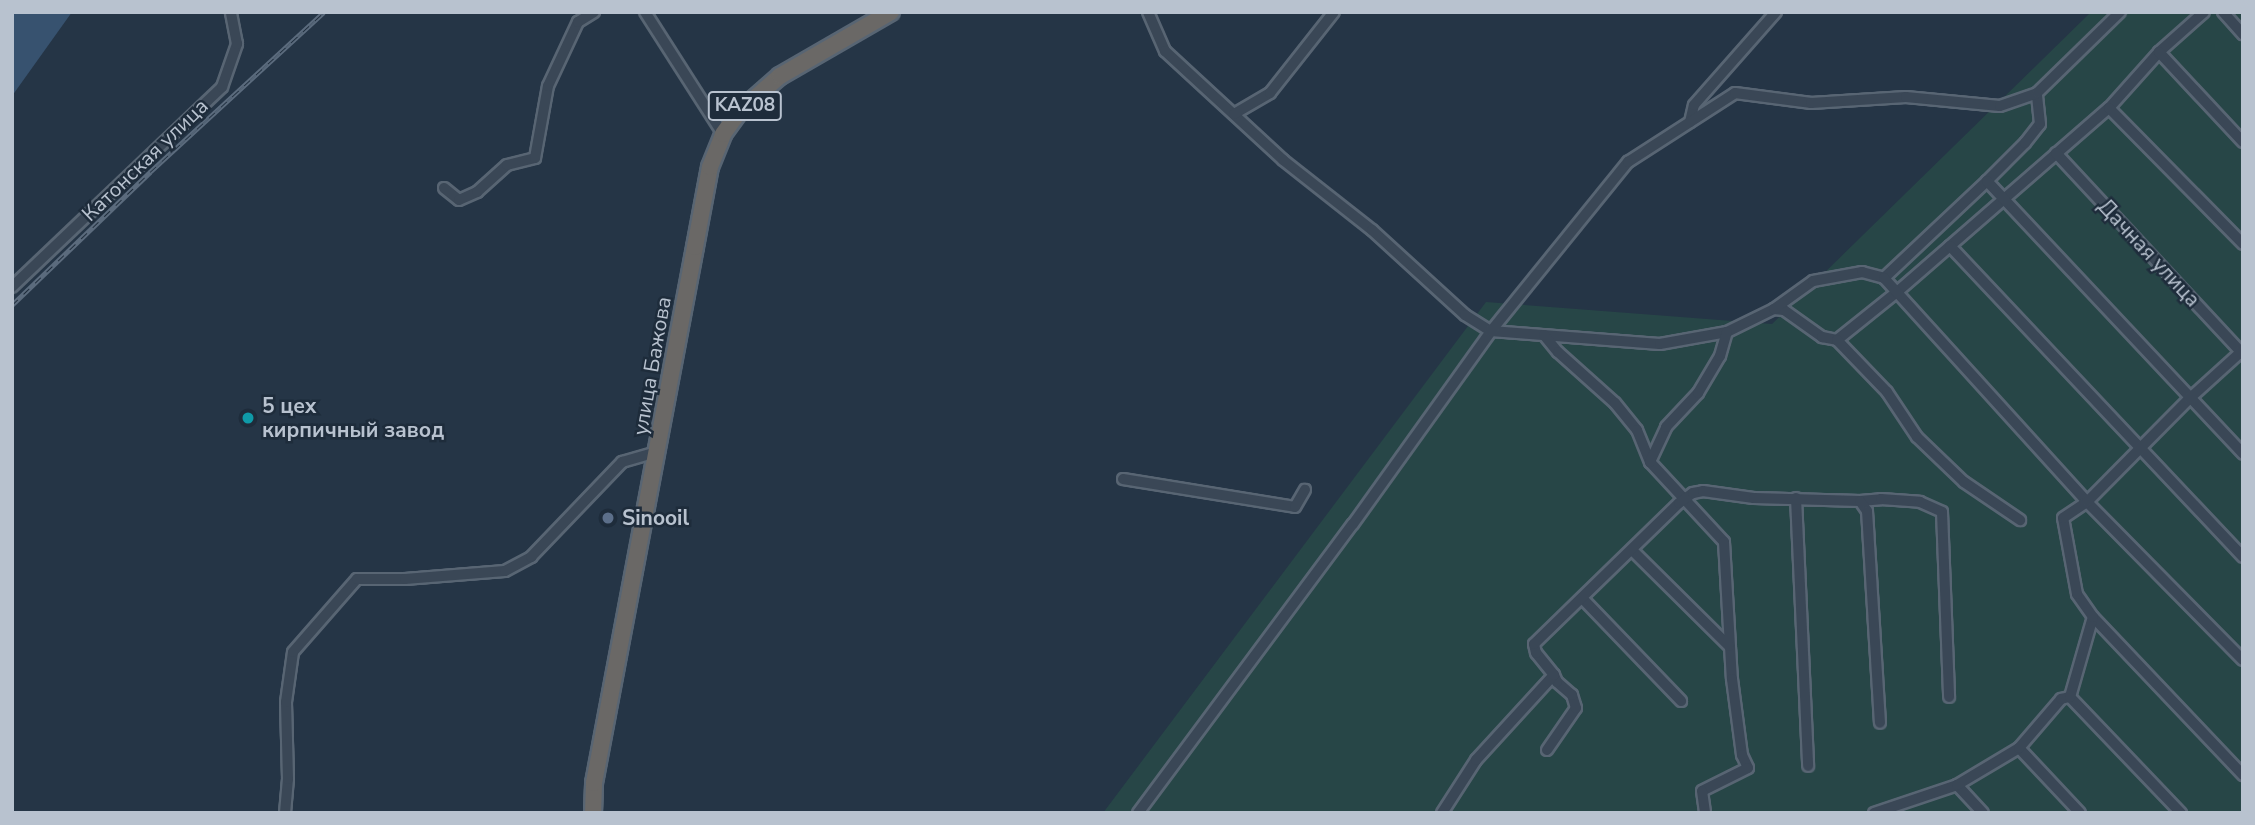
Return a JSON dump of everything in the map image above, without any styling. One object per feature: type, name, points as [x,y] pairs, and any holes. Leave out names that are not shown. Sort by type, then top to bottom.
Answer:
[{"type":"highway","name":"улица Бажова","points":[[593,813],[594,783],[710,167],[723,134],[740,111],[780,76],[891,12]]},
{"type":"street","name":"Катонская улица","points":[[12,287],[222,87],[237,44],[231,12]]},
{"type":"street","points":[[444,188],[459,200],[477,192],[508,165],[536,158],[548,86],[578,22],[594,12]]},
{"type":"street","points":[[646,12],[723,134]]},
{"type":"street","points":[[1148,12],[1165,51],[1283,160],[1372,230],[1465,315],[1491,331],[1660,344],[1727,332],[1774,309],[1813,281],[1862,272],[1884,278],[2087,502],[2243,660]]},
{"type":"street","points":[[1234,114],[1270,93],[1334,12]]},
{"type":"street","points":[[1690,122],[1694,105],[1776,12]]},
{"type":"street","points":[[1138,813],[1353,524],[1491,331],[1628,162],[1735,93],[1811,103],[1906,97],[2000,106],[2037,93],[2120,12]]},
{"type":"street","points":[[1837,340],[1951,246],[2003,197],[2109,108],[2159,52],[2204,12]]},
{"type":"street","points":[[2223,12],[2243,34]]},
{"type":"street","points":[[2159,52],[2243,142]]},
{"type":"street","points":[[1884,278],[2025,143],[2039,124],[2037,93]]},
{"type":"street","points":[[2109,108],[2243,244]]},
{"type":"street","name":"Дачная улица","points":[[2056,153],[2242,352]]},
{"type":"street","points":[[1987,181],[2243,454]]},
{"type":"street","points":[[1951,246],[2243,557]]},
{"type":"street","points":[[1774,309],[1784,310],[1822,337],[1837,340],[1887,392],[1917,436],[1964,482],[2020,520]]},
{"type":"street","points":[[1650,462],[1667,427],[1698,393],[1720,356],[1727,332]]},
{"type":"street","points":[[1544,335],[1558,352],[1615,403],[1637,430],[1650,462],[1724,542],[1729,646],[1742,755],[1748,768],[1702,791],[1705,813]]},
{"type":"street","points":[[2242,352],[2189,398],[2087,502],[2063,518],[2077,594],[2093,617],[2243,775]]},
{"type":"street","points":[[285,813],[288,779],[286,702],[293,652],[357,579],[405,579],[505,570],[531,558],[622,462],[658,452]]},
{"type":"street","points":[[1124,478],[1295,507],[1306,490]]},
{"type":"street","points":[[1547,750],[1576,708],[1572,695],[1557,682],[1536,653],[1534,644],[1685,498],[1703,491],[1754,498],[1920,502],[1942,512],[1949,697]]},
{"type":"street","points":[[1796,498],[1808,766]]},
{"type":"street","points":[[1860,501],[1867,511],[1880,723]]},
{"type":"street","points":[[1633,551],[1729,646]]},
{"type":"street","points":[[1582,598],[1681,701]]},
{"type":"street","points":[[2070,697],[2093,617]]},
{"type":"street","points":[[1442,813],[1476,760],[1554,675]]},
{"type":"street","points":[[1874,813],[1887,811],[1957,785],[2019,748],[2061,699],[2070,697]]},
{"type":"street","points":[[2070,697],[2182,813]]},
{"type":"street","points":[[2019,748],[2080,813]]},
{"type":"street","points":[[1957,785],[1983,813]]},
{"type":"green space","points":[[2091,12],[2243,12],[2243,813],[1103,813],[1486,302],[1772,324]]},
{"type":"water","points":[[12,12],[72,12],[12,96]]},
{"type":"railway","points":[[12,305],[150,172],[324,12]]},
{"type":"place","name":"5 цех кирпичный завод","points":[[248,418]]},
{"type":"place","name":"Sinooil","points":[[608,518]]}]
